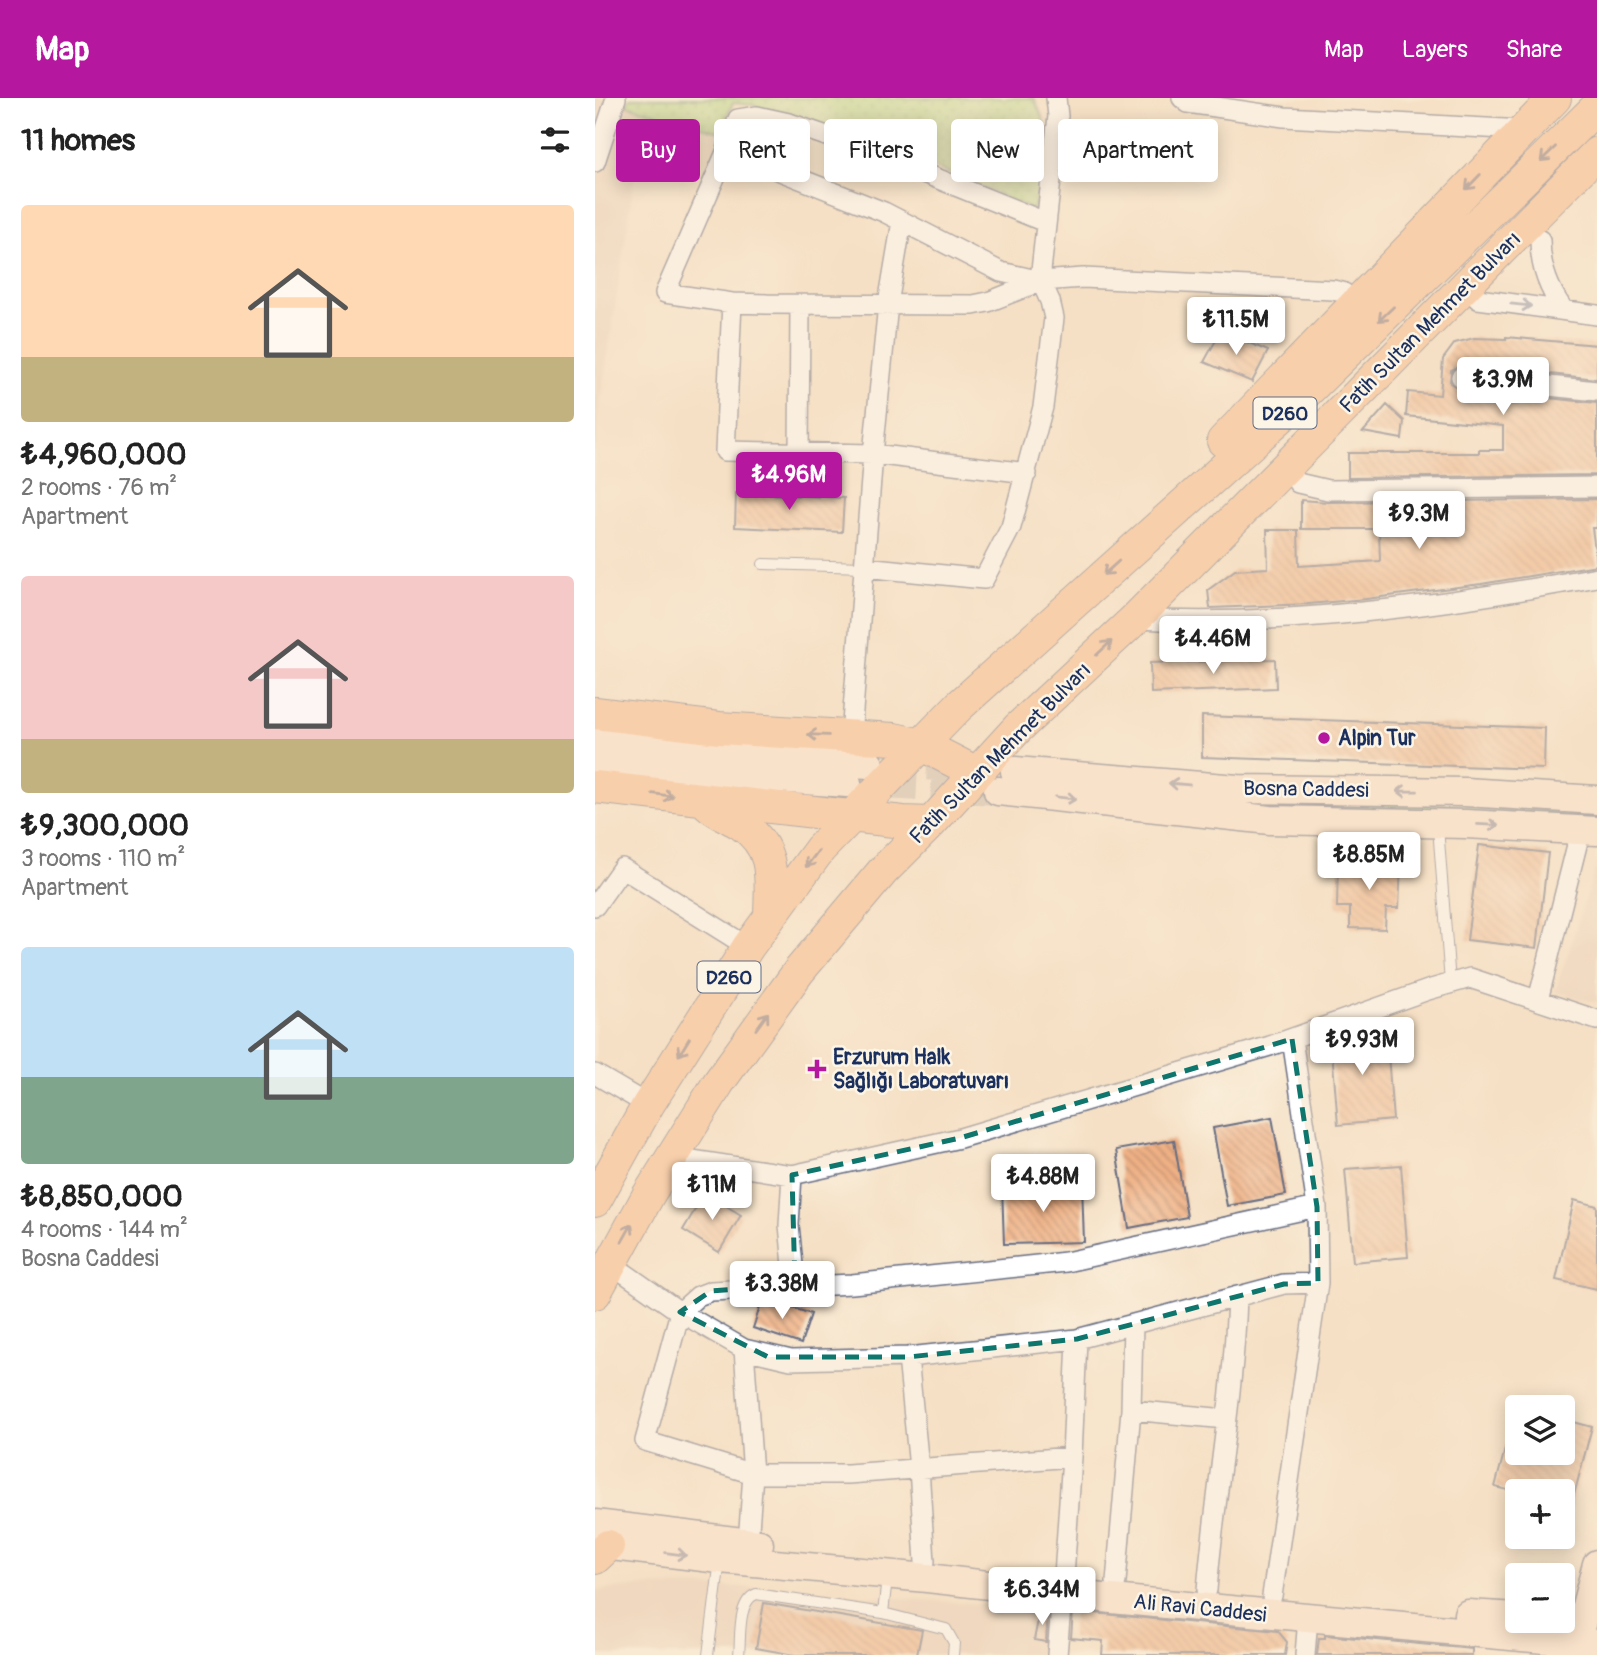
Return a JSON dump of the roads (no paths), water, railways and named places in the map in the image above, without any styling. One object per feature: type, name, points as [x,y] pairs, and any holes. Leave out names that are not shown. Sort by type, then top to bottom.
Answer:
[{"type":"highway","points":[[1142,541],[1170,492],[1250,415],[1555,98]]},
{"type":"highway","name":"Fatih Sultan Mehmet Bulvarı","points":[[597,1190],[748,947],[820,849],[969,697],[1283,415],[1597,107]]},
{"type":"highway","name":"Fatih Sultan Mehmet Bulvarı","points":[[595,1293],[672,1157],[719,1082],[799,971],[883,871],[931,823],[997,778],[1018,727],[1138,616],[1597,153]]},
{"type":"highway","points":[[1138,616],[1182,587],[1230,549],[1597,184]]},
{"type":"highway","points":[[595,713],[719,728],[894,739],[922,745],[997,778]]},
{"type":"highway","points":[[595,787],[931,823]]},
{"type":"highway","points":[[704,800],[719,814],[738,822],[762,845],[768,858],[771,876],[770,915]]},
{"type":"main road","points":[[595,739],[724,755],[869,764]]},
{"type":"main road","points":[[595,759],[703,773],[848,783]]},
{"type":"main road","name":"Bosna Caddesi","points":[[997,778],[1238,789],[1465,792],[1597,800]]},
{"type":"main road","points":[[997,778],[1269,820],[1589,830]]},
{"type":"main road","name":"Ali Ravi Caddesi","points":[[597,1537],[720,1559],[887,1574],[1063,1585],[1115,1582],[1505,1617]]},
{"type":"main road","name":"Ali Ravi Caddesi","points":[[597,1537],[748,1543],[925,1562],[1063,1585],[1308,1618],[1585,1637]]},
{"type":"main road","points":[[1585,1637],[1597,1564]]},
{"type":"street","points":[[595,162],[616,98]]},
{"type":"street","points":[[864,567],[984,579],[1011,527],[1043,407],[1054,334],[1050,301],[1041,281],[1045,222],[1059,116],[1056,98]]},
{"type":"street","points":[[1182,98],[1188,103],[1284,117],[1523,130]]},
{"type":"street","points":[[738,119],[757,116],[771,119]]},
{"type":"street","points":[[810,130],[864,149],[1045,222]]},
{"type":"street","points":[[714,180],[665,293],[732,303],[973,305],[989,302],[1041,281]]},
{"type":"street","points":[[808,182],[884,212],[1001,272],[1041,281],[1083,278],[1333,290],[1357,301]]},
{"type":"street","points":[[851,736],[873,454],[888,304],[902,221]]},
{"type":"street","points":[[1540,240],[1544,273],[1563,309]]},
{"type":"street","points":[[1479,299],[1597,315]]},
{"type":"street","points":[[732,303],[725,451],[873,454],[1027,473]]},
{"type":"street","points":[[799,454],[800,305]]},
{"type":"street","points":[[1461,377],[1597,391]]},
{"type":"street","points":[[1298,483],[1328,490],[1597,487]]},
{"type":"street","points":[[1138,616],[1176,621],[1317,617],[1435,603],[1597,577]]},
{"type":"street","points":[[1538,1000],[1589,830]]},
{"type":"street","points":[[595,906],[622,868],[748,947]]},
{"type":"street","points":[[672,1157],[792,1175],[960,1138],[1292,1038],[1469,978],[1597,1020]]},
{"type":"street","points":[[1272,1596],[1318,1283],[1317,1207],[1292,1038]]},
{"type":"street","points":[[595,1074],[648,1105]]},
{"type":"street","points":[[792,1175],[789,1225],[795,1285]]},
{"type":"street","points":[[1072,1457],[848,1474],[753,1474],[645,1441],[680,1312],[698,1296],[711,1291],[863,1283],[1066,1262],[1317,1207]]},
{"type":"street","points":[[610,1264],[680,1312],[744,1349],[791,1360],[908,1357],[1077,1339],[1284,1284],[1318,1283]]},
{"type":"street","points":[[1207,1590],[1236,1331],[1237,1296]]},
{"type":"street","points":[[1115,1582],[1131,1410],[1133,1324]]},
{"type":"street","points":[[1057,1655],[1072,1457],[1077,1339]]},
{"type":"street","points":[[744,1349],[753,1474],[748,1543]]},
{"type":"street","points":[[908,1357],[925,1562]]},
{"type":"street","points":[[1131,1410],[1226,1419]]},
{"type":"street","points":[[1305,1655],[1308,1618]]},
{"type":"lane","points":[[763,564],[864,567]]},
{"type":"lane","points":[[1438,824],[1450,983]]},
{"type":"lane","points":[[708,1655],[720,1559]]},
{"type":"lane","points":[[883,1613],[887,1574]]},
{"type":"lane","points":[[739,1655],[744,1606],[753,1595],[883,1613],[946,1629],[954,1643],[953,1655]]},
{"type":"tunnel","points":[[885,764],[1015,771]]},
{"type":"tunnel","points":[[847,783],[998,791]]},
{"type":"place","name":"Alpin Tur","points":[[1324,738]]},
{"type":"place","name":"Erzurum Halk Sağlığı Laboratuvarı","points":[[817,1069]]}]
